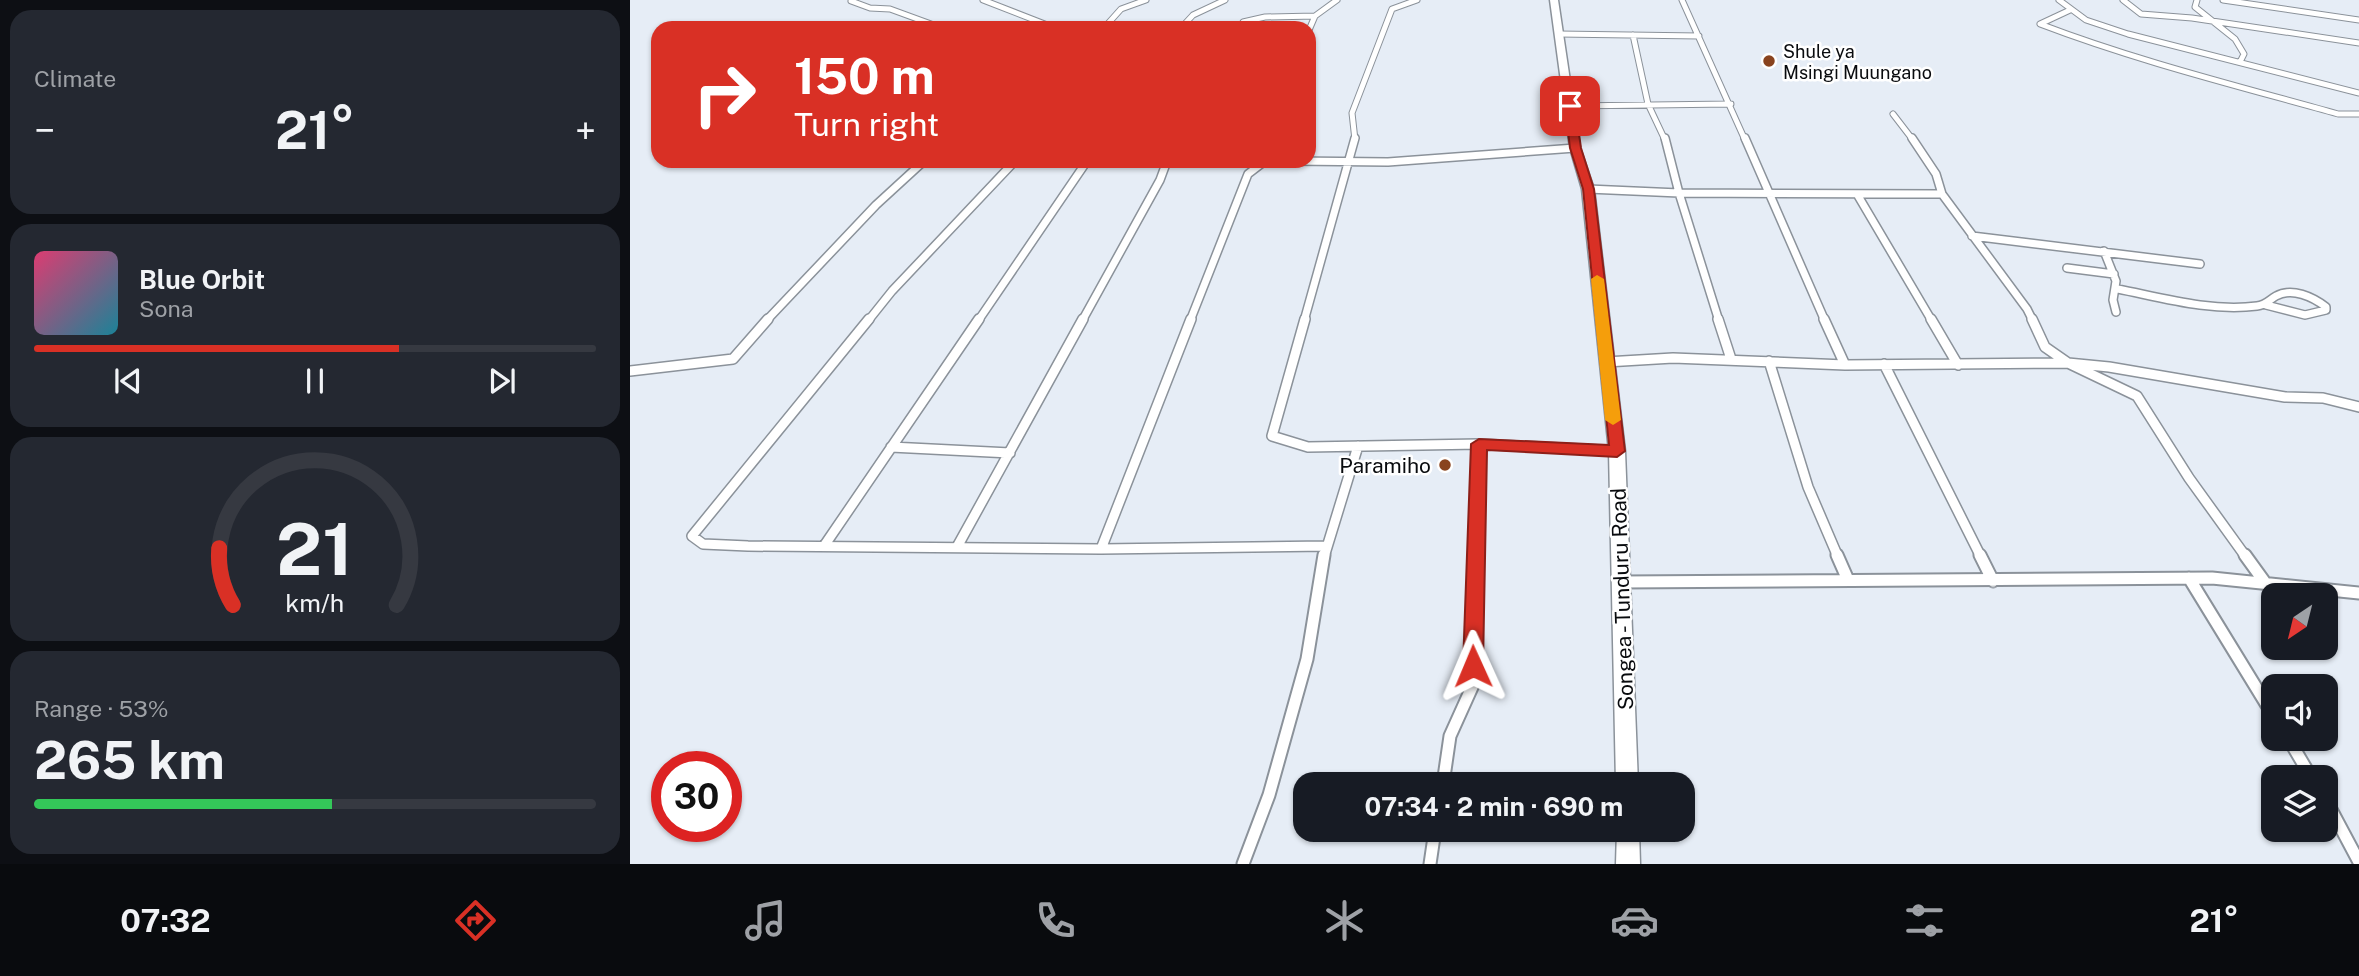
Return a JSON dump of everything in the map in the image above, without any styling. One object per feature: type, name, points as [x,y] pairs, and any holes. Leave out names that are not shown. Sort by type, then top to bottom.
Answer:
[{"type":"highway","name":"Songea - Tunduru Road","points":[[1555,0],[1575,148],[1588,189],[1617,451],[1628,772]]},
{"type":"highway","points":[[1628,842],[1628,864]]},
{"type":"street","points":[[983,0],[1037,21]]},
{"type":"street","points":[[1110,21],[1121,9],[1146,0]]},
{"type":"street","points":[[1187,21],[1193,15],[1225,0]]},
{"type":"street","points":[[1313,21],[1315,16],[1337,0]]},
{"type":"street","points":[[1417,0],[1392,9],[1352,113],[1356,136],[1272,436],[1308,447],[1479,444],[1617,451]]},
{"type":"street","points":[[1682,0],[1731,104],[1767,194],[1845,365]]},
{"type":"street","points":[[2059,0],[2086,20],[2128,34],[2359,93]]},
{"type":"street","points":[[2123,0],[2141,14],[2210,21],[2359,43]]},
{"type":"street","points":[[2197,0],[2195,7],[2235,40],[2244,54],[2240,62]]},
{"type":"street","points":[[2223,0],[2359,20]]},
{"type":"street","points":[[851,1],[870,8],[890,9],[923,21]]},
{"type":"street","points":[[2070,10],[2040,24],[2095,46],[2193,74],[2338,114],[2359,114]]},
{"type":"street","points":[[1247,21],[1265,17],[1315,16]]},
{"type":"street","points":[[1559,34],[1699,36]]},
{"type":"street","points":[[1633,35],[1648,104],[1663,130],[1679,193],[1731,359]]},
{"type":"street","points":[[1570,106],[1731,104]]},
{"type":"street","points":[[1893,114],[1942,184],[1942,194],[2027,309],[2045,347],[2068,363],[2137,396],[2189,478],[2265,583]]},
{"type":"street","points":[[1316,161],[1388,162],[1575,148]]},
{"type":"street","points":[[630,371],[733,359],[777,308],[876,205],[917,168]]},
{"type":"street","points":[[1008,168],[892,291],[692,536],[703,544],[824,546],[1101,549],[1326,545]]},
{"type":"street","points":[[824,546],[1082,168]]},
{"type":"street","points":[[957,547],[1164,168]]},
{"type":"street","points":[[1101,549],[1248,174],[1256,168]]},
{"type":"street","points":[[1588,189],[1679,193],[1942,194]]},
{"type":"street","points":[[1857,194],[1958,365]]},
{"type":"street","points":[[1972,236],[2200,264]]},
{"type":"street","points":[[2104,251],[2118,289],[2113,300],[2116,312]]},
{"type":"street","points":[[2067,268],[2114,274]]},
{"type":"street","points":[[2118,289],[2199,303],[2242,307],[2266,305],[2311,315],[2323,314],[2326,310],[2326,307],[2315,299],[2294,293],[2279,294],[2266,305]]},
{"type":"street","points":[[1606,362],[1673,358],[1845,365],[2068,363],[2285,397],[2323,398],[2359,407]]},
{"type":"street","points":[[1769,361],[1808,487],[1848,580]]},
{"type":"street","points":[[1884,364],[1993,581]]},
{"type":"street","points":[[1445,772],[1450,736],[1473,685],[1479,444]]},
{"type":"street","points":[[1243,864],[1269,795],[1307,659],[1326,545],[1358,446]]},
{"type":"street","points":[[891,447],[1010,453]]},
{"type":"street","points":[[1621,582],[2189,578],[2261,584]]},
{"type":"street","points":[[2189,578],[2261,695]]},
{"type":"street","points":[[2338,591],[2359,593]]},
{"type":"street","points":[[2338,823],[2359,863]]},
{"type":"street","points":[[1430,864],[1433,842]]},
{"type":"slow traffic","points":[[1597,279],[1613,420]]},
{"type":"place","name":"Shule ya Msingi Muungano","points":[[1769,61]]},
{"type":"place","name":"Paramiho","points":[[1445,465]]},
{"type":"route","points":[[1473,666],[1479,444],[1617,451],[1588,189],[1575,148],[1570,106]]}]
